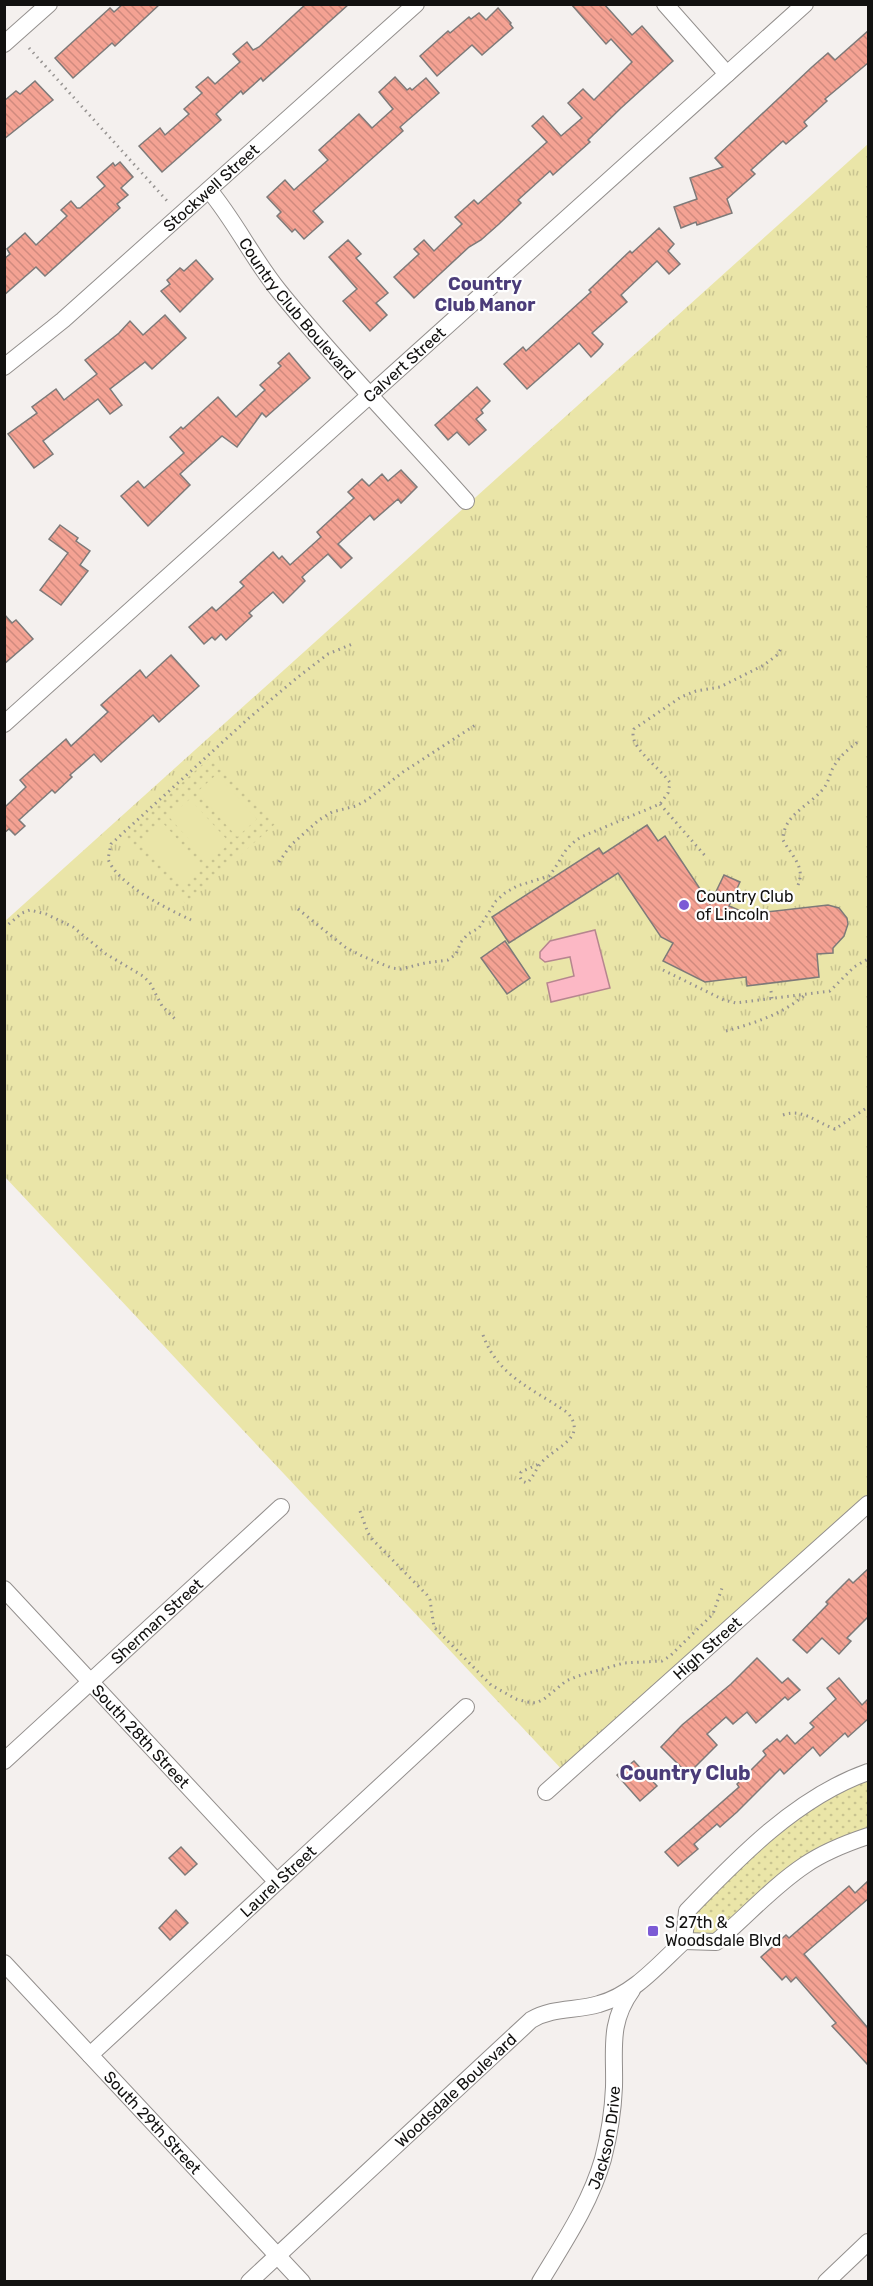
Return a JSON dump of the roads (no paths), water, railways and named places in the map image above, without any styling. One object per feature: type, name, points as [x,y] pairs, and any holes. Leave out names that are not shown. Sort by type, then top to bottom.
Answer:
[{"type":"street","points":[[4,44],[49,4]]},
{"type":"street","name":"Stockwell Street","points":[[4,366],[44,337],[416,4]]},
{"type":"street","points":[[665,4],[728,74]]},
{"type":"street","name":"Calvert Street","points":[[4,724],[805,4]]},
{"type":"street","name":"Country Club Boulevard","points":[[209,190],[224,208],[273,283],[466,501]]},
{"type":"street","name":"High Street","points":[[546,1792],[868,1504]]},
{"type":"street","name":"Sherman Street","points":[[4,1761],[281,1507]]},
{"type":"street","name":"South 28th Street","points":[[4,1589],[277,1882]]},
{"type":"street","name":"Laurel Street","points":[[90,2055],[466,1707]]},
{"type":"street","points":[[867,1774],[834,1788],[802,1807],[757,1843],[687,1911],[684,1941],[716,1942],[779,1885],[806,1865],[838,1848],[868,1836]]},
{"type":"street","name":"Woodsdale Boulevard","points":[[249,2282],[531,2020],[554,2010],[602,2004],[620,1996],[636,1985],[684,1941]]},
{"type":"street","name":"South 29th Street","points":[[4,1963],[302,2282]]},
{"type":"street","name":"Jackson Drive","points":[[540,2282],[579,2217],[593,2189],[603,2160],[611,2124],[614,2033],[617,2018],[636,1985]]},
{"type":"street","points":[[826,2282],[868,2242]]},
{"type":"place","name":"Country Club of Lincoln","points":[[684,905]]},
{"type":"place","name":"S 27th & Woodsdale Blvd","points":[[653,1931]]},
{"type":"district","name":"Country Club Manor","points":[[485,294]]},
{"type":"district","name":"Country Club","points":[[685,1773]]}]
